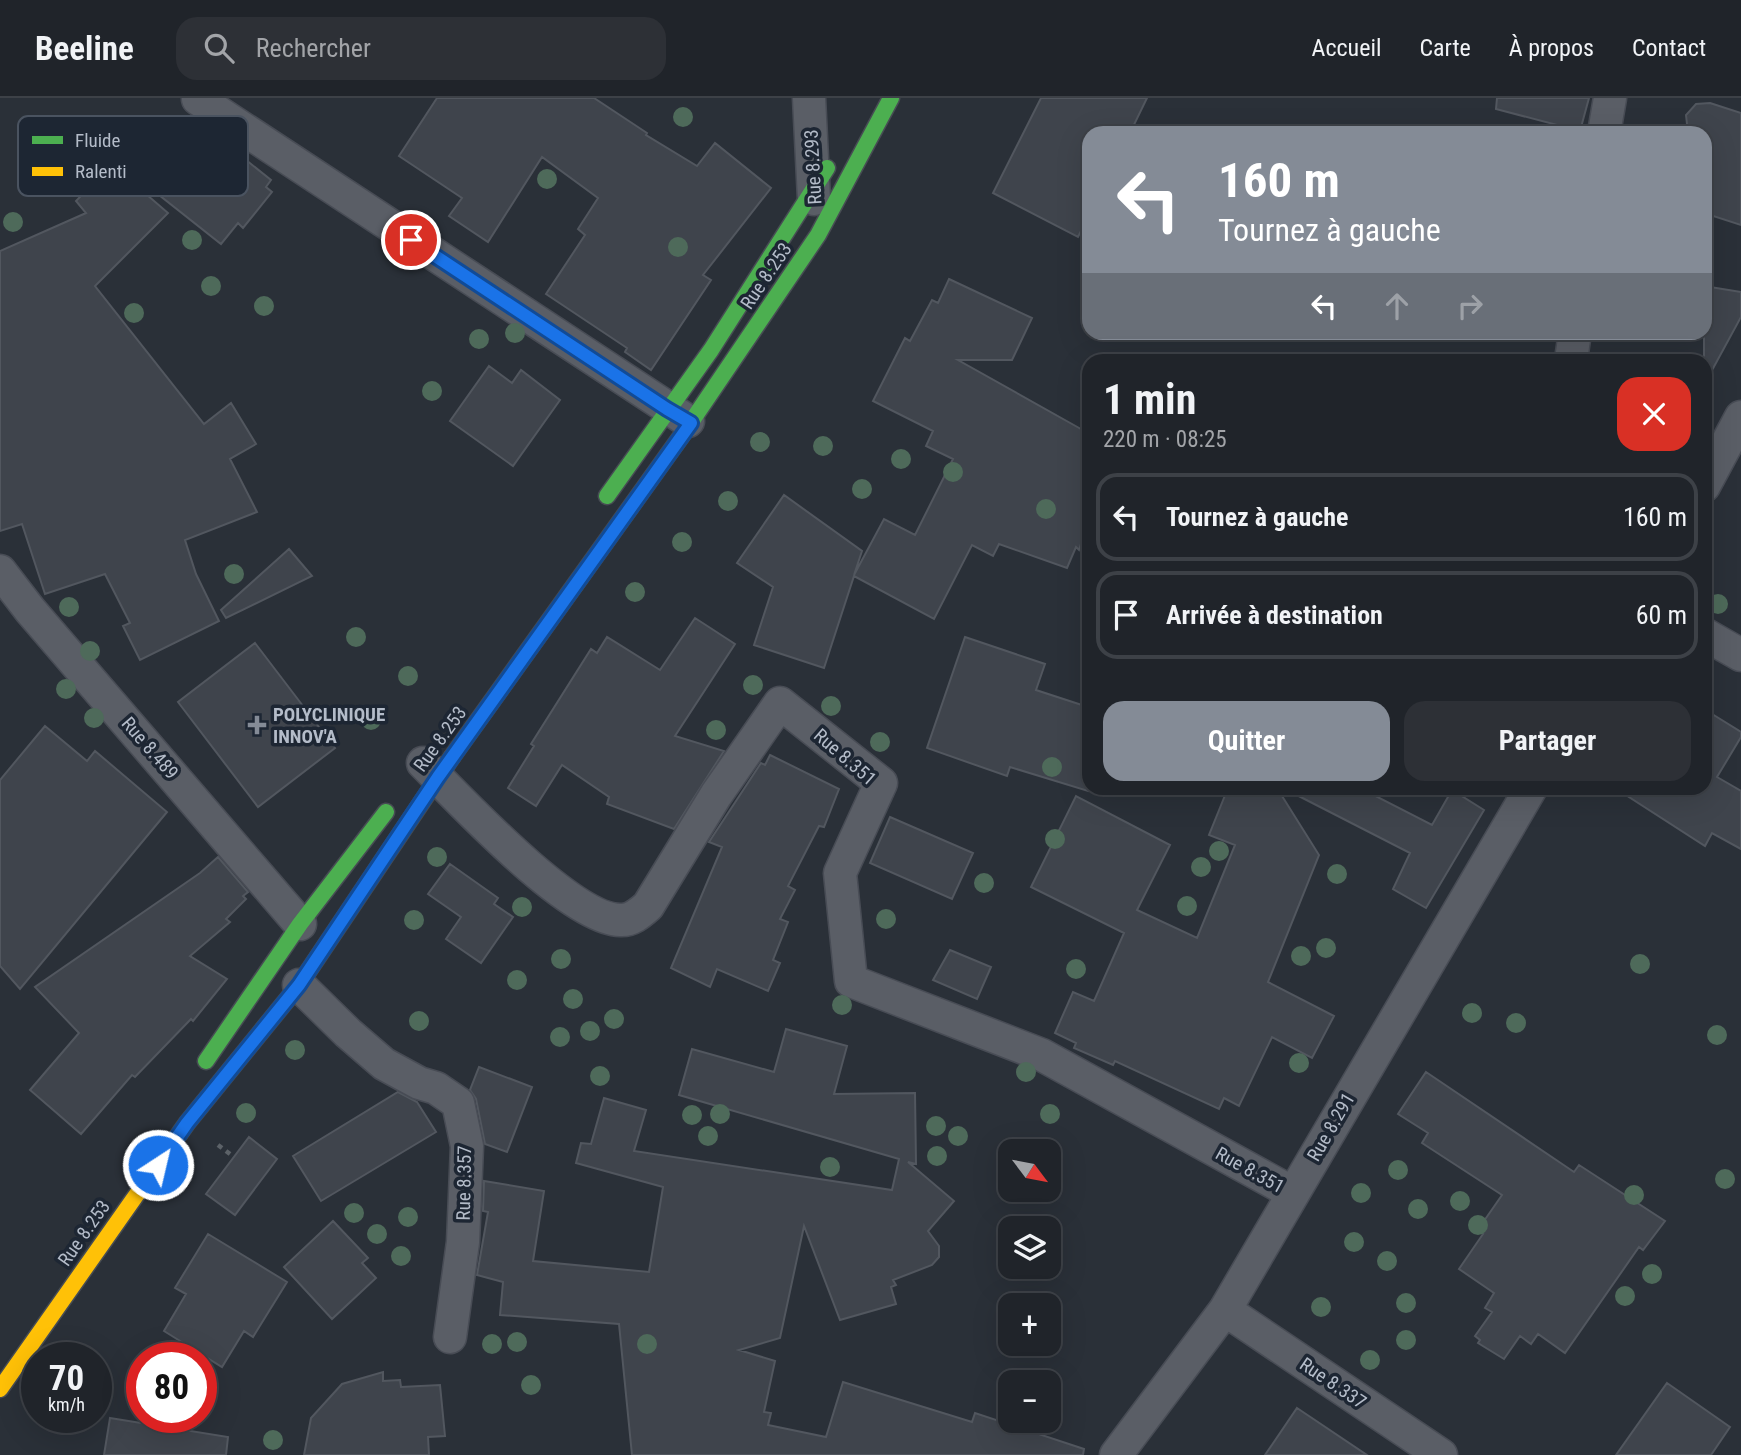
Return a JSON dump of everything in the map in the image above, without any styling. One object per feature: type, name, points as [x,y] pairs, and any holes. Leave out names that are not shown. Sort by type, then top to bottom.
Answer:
[{"type":"highway","name":"Rue 8.253","points":[[0,1389],[187,1123],[299,985],[427,766],[679,416],[818,235],[891,98]]},
{"type":"highway","name":"Rue 8.253","points":[[596,512],[679,416],[711,350],[835,153]]},
{"type":"highway","points":[[195,1076],[244,1009],[300,924],[398,795]]},
{"type":"street","name":"Rue 8.293","points":[[809,98],[813,191],[818,235]]},
{"type":"street","points":[[1605,126],[1610,98]]},
{"type":"street","points":[[198,99],[224,116]]},
{"type":"street","points":[[248,132],[679,416]]},
{"type":"street","points":[[1712,471],[1741,417]]},
{"type":"street","name":"Rue 8.489","points":[[0,571],[30,610],[300,924]]},
{"type":"street","points":[[1712,639],[1741,655]]},
{"type":"street","name":"Rue 8.351","points":[[427,766],[554,888],[586,909],[606,918],[623,921],[648,906],[716,795],[780,703],[881,783],[840,873],[850,981],[1042,1055],[1293,1193]]},
{"type":"street","name":"Rue 8.291","points":[[1116,1455],[1225,1310],[1527,795]]},
{"type":"street","name":"Rue 8.357","points":[[299,985],[384,1064],[418,1083],[436,1088],[458,1103],[467,1146],[463,1242],[450,1337]]},
{"type":"street","name":"Rue 8.337","points":[[1225,1310],[1441,1455]]},
{"type":"path","points":[[212,1141],[234,1157]]},
{"type":"building","points":[[437,98],[594,98],[647,133],[646,135],[697,166],[715,143],[771,188],[703,275],[711,280],[651,370],[625,352],[627,348],[546,294],[585,235],[578,229],[598,198],[542,157],[488,242],[449,216],[462,198],[399,156]]},
{"type":"building","points":[[1041,98],[1147,98],[1133,126],[1082,126],[1082,229],[1078,237],[993,193]]},
{"type":"building","points":[[1497,98],[1589,98],[1581,126],[1561,126],[1496,109]]},
{"type":"building","points":[[1710,103],[1741,113],[1741,225],[1712,216],[1712,126],[1687,126],[1686,115],[1696,104]]},
{"type":"building","points":[[248,162],[271,180],[266,187],[272,192],[243,228],[238,223],[221,244],[160,196],[248,196]]},
{"type":"building","points":[[81,196],[148,196],[168,213],[95,286],[204,424],[231,403],[256,444],[230,459],[257,512],[185,540],[196,574],[219,621],[140,660],[123,626],[130,623],[105,574],[45,594],[22,524],[0,531],[0,251],[86,213],[76,201]]},
{"type":"building","points":[[949,279],[1032,318],[1012,360],[958,360],[1082,430],[1082,541],[1079,550],[1076,547],[1067,568],[999,544],[993,556],[972,545],[934,619],[854,576],[824,668],[754,645],[773,587],[737,563],[784,495],[862,551],[854,575],[884,519],[915,535],[953,459],[926,446],[933,431],[873,401],[905,338],[910,341],[932,300],[938,303]]},
{"type":"building","points":[[1712,287],[1741,292],[1741,317],[1712,370],[1712,354],[1704,354],[1704,340],[1712,340]]},
{"type":"building","points":[[489,366],[512,383],[521,370],[560,400],[513,466],[450,421]]},
{"type":"building","points":[[289,549],[312,576],[226,618],[221,610]]},
{"type":"building","points":[[695,618],[735,644],[675,736],[724,751],[674,829],[607,804],[609,797],[562,765],[536,806],[508,788],[534,746],[531,744],[591,649],[597,653],[607,637],[660,670]]},
{"type":"building","points":[[965,637],[1045,664],[1036,690],[1082,705],[1082,789],[1010,767],[1007,776],[927,748]]},
{"type":"building","name":"POLYCLINIQUE INNOV'A","points":[[255,643],[335,748],[258,807],[178,702]]},
{"type":"building","points":[[1712,714],[1741,732],[1741,737],[1717,777],[1741,791],[1741,849],[1712,833],[1705,846],[1626,795],[1712,795]]},
{"type":"building","points":[[45,726],[87,761],[95,751],[167,812],[20,989],[0,966],[0,780]]},
{"type":"building","points":[[770,755],[839,789],[824,827],[819,826],[788,886],[795,890],[780,919],[788,922],[773,960],[780,963],[768,991],[717,969],[710,987],[671,968],[722,847],[709,842],[761,763],[765,765]]},
{"type":"building","points":[[1225,795],[1281,795],[1319,855],[1268,982],[1334,1016],[1312,1058],[1272,1037],[1239,1106],[1224,1098],[1219,1109],[1115,1061],[1113,1065],[1074,1048],[1076,1043],[1055,1033],[1073,992],[1094,1001],[1124,933],[1031,887],[1076,796],[1170,845],[1137,910],[1197,938],[1235,845],[1209,835]]},
{"type":"building","points":[[1297,795],[1374,795],[1432,825],[1449,795],[1460,795],[1484,810],[1426,908],[1393,889],[1410,853]]},
{"type":"building","points":[[890,817],[973,853],[952,899],[870,863]]},
{"type":"building","points":[[218,857],[248,892],[243,896],[246,899],[226,919],[230,922],[190,956],[227,979],[193,1021],[191,1019],[135,1077],[132,1075],[81,1134],[30,1090],[79,1033],[35,987],[200,873]]},
{"type":"building","points":[[450,864],[498,898],[494,904],[513,917],[481,963],[446,939],[461,917],[428,894]]},
{"type":"building","points":[[950,950],[991,967],[977,999],[933,980]]},
{"type":"building","points":[[786,1029],[847,1046],[834,1094],[915,1093],[916,1164],[908,1162],[954,1201],[928,1231],[939,1246],[939,1257],[932,1265],[893,1280],[896,1285],[891,1287],[896,1304],[840,1320],[804,1226],[780,1338],[739,1350],[775,1361],[764,1412],[771,1413],[768,1425],[826,1437],[843,1382],[972,1422],[975,1413],[998,1421],[998,1433],[1036,1433],[1084,1449],[1083,1455],[632,1455],[619,1324],[500,1315],[503,1282],[477,1275],[488,1212],[483,1211],[484,1181],[544,1191],[533,1261],[649,1272],[663,1187],[576,1163],[581,1143],[591,1144],[604,1098],[646,1110],[634,1151],[892,1190],[899,1159],[679,1095],[692,1049],[774,1072]]},
{"type":"building","points":[[479,1067],[532,1087],[507,1152],[485,1144],[476,1099],[470,1090]]},
{"type":"building","points":[[1426,1072],[1574,1172],[1579,1165],[1665,1221],[1643,1250],[1639,1247],[1565,1353],[1538,1334],[1531,1344],[1520,1336],[1504,1359],[1478,1343],[1480,1340],[1475,1336],[1492,1312],[1485,1308],[1494,1293],[1459,1269],[1483,1234],[1477,1231],[1502,1195],[1422,1143],[1428,1133],[1398,1114]]},
{"type":"building","points":[[398,1092],[417,1102],[436,1132],[321,1201],[293,1156]]},
{"type":"building","points":[[249,1137],[277,1159],[235,1215],[206,1194]]},
{"type":"building","points":[[333,1221],[368,1258],[362,1263],[376,1278],[332,1319],[284,1267]]},
{"type":"building","points":[[208,1234],[287,1282],[253,1337],[244,1331],[222,1367],[217,1364],[217,1342],[182,1342],[164,1331],[186,1294],[175,1288]]},
{"type":"building","points":[[383,1372],[383,1381],[400,1380],[401,1387],[440,1385],[445,1436],[428,1437],[429,1455],[304,1455],[311,1418],[342,1384]]},
{"type":"building","points":[[1667,1383],[1730,1427],[1711,1455],[1616,1455]]},
{"type":"building","points":[[1297,1408],[1367,1455],[1265,1455]]},
{"type":"building","points":[[112,1418],[126,1421],[126,1433],[203,1433],[228,1437],[226,1455],[104,1455],[108,1433],[112,1433]]},
{"type":"traffic: fast","points":[[685,431],[818,235],[891,98]]},
{"type":"traffic: fast","points":[[607,496],[711,350],[827,168]]},
{"type":"traffic: fast","points":[[149,1177],[187,1123],[299,985],[452,757]]},
{"type":"traffic: fast","points":[[206,1061],[300,924],[386,812]]},
{"type":"traffic: slow","points":[[452,757],[685,431]]},
{"type":"traffic: slow","points":[[0,1389],[149,1177]]},
{"type":"place","name":"POLYCLINIQUE INNOV'A","points":[[257,725]]},
{"type":"route","points":[[158,1165],[187,1123],[299,985],[438,777],[691,423],[411,240]]}]
